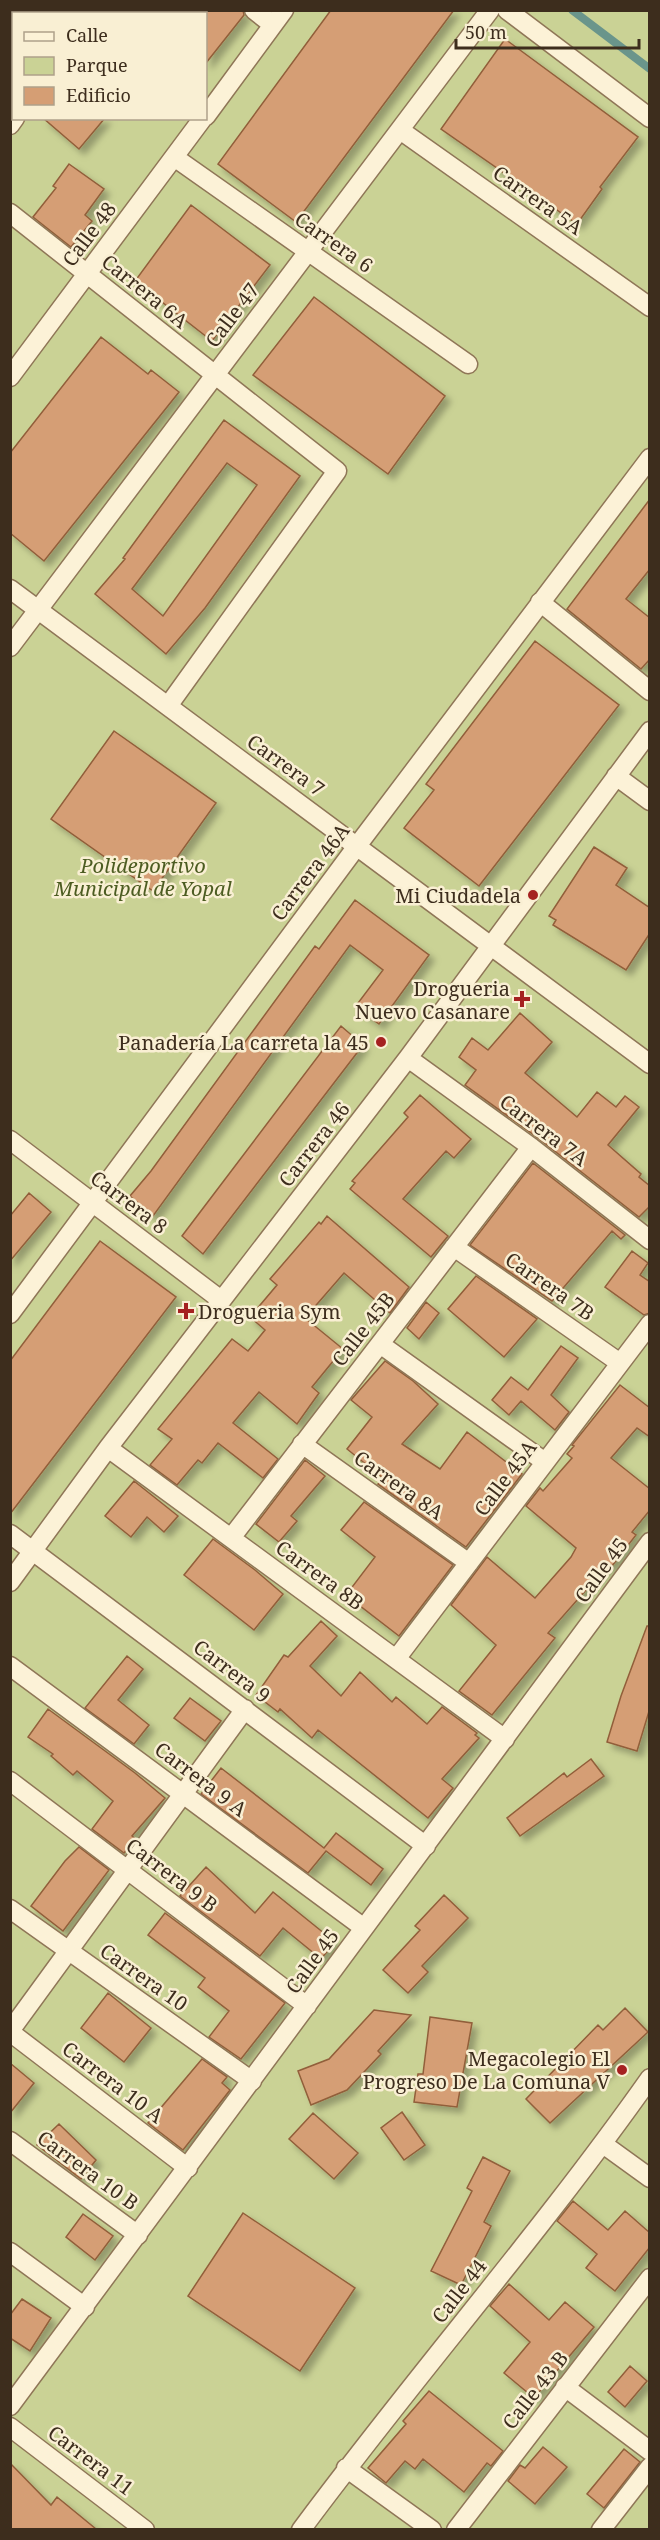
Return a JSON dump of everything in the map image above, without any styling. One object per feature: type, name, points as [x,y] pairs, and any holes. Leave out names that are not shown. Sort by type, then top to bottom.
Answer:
[{"type":"street","points":[[254,10],[273,25]]},
{"type":"street","name":"Calle 48","points":[[207,113],[284,10]]},
{"type":"street","name":"Calle 47","points":[[10,647],[490,10]]},
{"type":"street","points":[[507,10],[650,118]]},
{"type":"street","name":"Calle 48","points":[[10,377],[202,120]]},
{"type":"street","name":"Carrera 5A","points":[[400,130],[650,307]]},
{"type":"street","name":"Carrera 6","points":[[174,157],[468,364]]},
{"type":"street","name":"Carrera 6A","points":[[10,213],[336,471],[168,706]]},
{"type":"street","name":"Carrera 46A","points":[[10,1314],[357,846],[650,458]]},
{"type":"street","name":"Carrera 7","points":[[10,589],[650,1064]]},
{"type":"street","points":[[540,602],[650,691]]},
{"type":"street","name":"Carrera 46","points":[[10,1581],[108,1448],[408,1058],[650,731]]},
{"type":"street","points":[[616,776],[650,801]]},
{"type":"street","name":"Carrera 7A","points":[[408,1058],[531,1147],[650,1240]]},
{"type":"street","name":"Carrera 8","points":[[10,1140],[221,1300]]},
{"type":"street","name":"Calle 45B","points":[[231,1538],[531,1147]]},
{"type":"street","name":"Carrera 7B","points":[[454,1247],[620,1362]]},
{"type":"street","name":"Calle 45A","points":[[396,1659],[650,1324]]},
{"type":"street","points":[[380,1344],[545,1462]]},
{"type":"street","name":"Carrera 8A","points":[[302,1444],[469,1563]]},
{"type":"street","name":"Carrera 8B","points":[[108,1448],[505,1739]]},
{"type":"street","name":"Carrera 9","points":[[10,1534],[426,1846]]},
{"type":"street","name":"Calle 45","points":[[10,2406],[650,1542]]},
{"type":"street","name":"Carrera 9 A","points":[[10,1666],[364,1928]]},
{"type":"street","points":[[10,2032],[245,1709]]},
{"type":"street","name":"Carrera 9 B","points":[[10,1780],[307,2006]]},
{"type":"street","name":"Carrera 10","points":[[10,1909],[252,2081]]},
{"type":"street","name":"Carrera 10 A","points":[[10,2032],[188,2168]]},
{"type":"street","name":"Calle 44","points":[[301,2529],[346,2468],[603,2144],[650,2078]]},
{"type":"street","name":"Carrera 10 B","points":[[10,2141],[138,2235]]},
{"type":"street","points":[[603,2144],[650,2178]]},
{"type":"street","points":[[10,2252],[85,2307]]},
{"type":"street","name":"Calle 43 B","points":[[456,2529],[650,2278]]},
{"type":"street","points":[[565,2387],[650,2451]]},
{"type":"street","name":"Carrera 11","points":[[10,2427],[145,2529]]},
{"type":"street","points":[[601,2529],[650,2467]]},
{"type":"street","points":[[346,2468],[432,2529]]},
{"type":"green space","name":"Polideportivo Municipal de Yopal","points":[[11,11],[649,11],[649,2529],[11,2530]]},
{"type":"building","points":[[206,10],[243,10],[244,15],[207,62],[207,12]]},
{"type":"building","points":[[331,10],[454,10],[296,222],[218,164]]},
{"type":"building","points":[[505,39],[638,137],[600,187],[602,189],[577,224],[441,129]]},
{"type":"building","points":[[45,120],[103,120],[79,149]]},
{"type":"building","points":[[69,164],[104,189],[85,215],[92,221],[71,247],[33,217],[56,188],[53,186]]},
{"type":"building","points":[[191,205],[270,265],[212,341],[135,281]]},
{"type":"building","points":[[314,297],[445,396],[388,474],[253,375]]},
{"type":"building","points":[[101,337],[148,374],[151,370],[179,392],[44,561],[10,533],[10,453]]},
{"type":"building","points":[[224,420],[300,476],[205,608],[166,654],[95,594],[125,559],[123,558]],"holes":[[[227,463],[257,485],[163,616],[132,589]]]},
{"type":"building","points":[[650,499],[650,569],[626,599],[650,618],[650,659],[641,669],[567,609]]},
{"type":"building","points":[[535,641],[619,705],[479,886],[404,828],[434,790],[426,784]]},
{"type":"building","points":[[114,731],[216,803],[153,891],[51,819]]},
{"type":"building","points":[[594,847],[627,868],[616,885],[650,908],[650,933],[626,970],[553,925],[556,920],[549,916]]},
{"type":"building","points":[[355,900],[429,955],[379,1024],[355,1007],[383,970],[350,945],[153,1216],[130,1196],[151,1171],[315,946],[319,949]]},
{"type":"building","points":[[520,1013],[552,1042],[525,1073],[577,1117],[597,1092],[616,1107],[625,1096],[639,1107],[608,1145],[641,1174],[639,1177],[650,1186],[650,1206],[639,1217],[538,1138],[465,1085],[476,1070],[459,1057],[472,1038],[488,1050]]},
{"type":"building","points":[[341,1026],[363,1045],[203,1254],[182,1236]]},
{"type":"building","points":[[420,1095],[471,1139],[454,1158],[446,1151],[403,1199],[448,1236],[431,1257],[350,1189],[355,1183],[352,1181],[408,1117],[404,1113]]},
{"type":"building","points":[[533,1163],[625,1235],[621,1239],[612,1231],[552,1301],[470,1245]]},
{"type":"building","points":[[29,1193],[51,1212],[10,1261],[10,1216]]},
{"type":"building","points":[[327,1216],[409,1287],[390,1313],[344,1273],[305,1318],[343,1349],[312,1387],[319,1393],[297,1424],[259,1392],[233,1423],[278,1459],[263,1478],[218,1443],[202,1463],[198,1460],[177,1485],[150,1465],[172,1439],[158,1429],[232,1339],[248,1351],[265,1330],[250,1317],[277,1285],[270,1279],[319,1222],[321,1224]]},
{"type":"building","points":[[100,1241],[176,1297],[10,1514],[10,1361]]},
{"type":"building","points":[[632,1251],[648,1263],[640,1275],[650,1282],[650,1313],[644,1315],[605,1287]]},
{"type":"building","points":[[476,1276],[537,1319],[504,1357],[448,1309]]},
{"type":"building","points":[[426,1302],[439,1313],[419,1339],[407,1328]]},
{"type":"building","points":[[561,1346],[578,1358],[551,1395],[569,1412],[555,1430],[521,1401],[509,1415],[492,1400],[511,1377],[528,1390]]},
{"type":"building","points":[[385,1361],[413,1381],[438,1404],[402,1444],[440,1469],[467,1432],[522,1474],[466,1547],[378,1484],[383,1478],[347,1449],[372,1417],[351,1400]]},
{"type":"building","points":[[620,1385],[650,1408],[650,1437],[637,1428],[611,1458],[650,1489],[650,1510],[632,1532],[636,1535],[612,1566],[609,1564],[548,1633],[555,1638],[492,1715],[459,1691],[496,1645],[451,1605],[487,1557],[535,1598],[571,1557],[576,1548],[526,1506],[540,1488],[543,1491],[572,1458],[567,1454],[574,1446],[572,1445]]},
{"type":"building","points":[[305,1460],[325,1476],[291,1516],[297,1521],[279,1542],[256,1524]]},
{"type":"building","points":[[134,1481],[178,1516],[164,1532],[147,1517],[131,1537],[105,1516]]},
{"type":"building","points":[[364,1502],[453,1565],[399,1636],[346,1595],[375,1557],[341,1530]]},
{"type":"building","points":[[213,1539],[283,1594],[254,1630],[184,1575]]},
{"type":"building","points":[[321,1621],[337,1636],[310,1666],[341,1696],[360,1672],[392,1702],[396,1697],[427,1724],[442,1707],[477,1733],[475,1735],[479,1738],[442,1779],[453,1788],[428,1818],[318,1730],[312,1738],[280,1709],[278,1712],[256,1695],[284,1655],[288,1657]]},
{"type":"building","points":[[647,1626],[650,1626],[650,1708],[637,1751],[607,1742]]},
{"type":"building","points":[[127,1656],[143,1669],[118,1700],[149,1725],[134,1744],[85,1708]]},
{"type":"building","points":[[190,1698],[221,1721],[205,1741],[174,1718]]},
{"type":"building","points":[[48,1709],[165,1798],[132,1836],[136,1839],[124,1853],[92,1829],[113,1801],[77,1771],[73,1775],[51,1756],[53,1754],[28,1737]]},
{"type":"building","points":[[591,1759],[604,1776],[520,1836],[507,1818],[564,1773],[567,1777]]},
{"type":"building","points":[[221,1768],[324,1848],[336,1833],[383,1869],[371,1885],[326,1851],[308,1873],[201,1794]]},
{"type":"building","points":[[79,1847],[109,1870],[63,1931],[31,1906],[65,1861]]},
{"type":"building","points":[[206,1867],[255,1913],[273,1892],[335,1942],[321,1959],[283,1928],[260,1956],[180,1896]]},
{"type":"building","points":[[444,1895],[468,1918],[422,1966],[428,1972],[408,1993],[383,1970],[420,1930],[415,1926]]},
{"type":"building","points":[[165,1913],[285,2003],[241,2059],[209,2037],[229,2011],[198,1987],[205,1978],[148,1935]]},
{"type":"building","points":[[108,1993],[151,2028],[124,2062],[81,2028]]},
{"type":"building","points":[[625,2008],[648,2032],[550,2123],[526,2099],[598,2025],[603,2030]]},
{"type":"building","points":[[374,2010],[411,2015],[378,2051],[381,2054],[347,2090],[311,2105],[298,2071],[329,2059]]},
{"type":"building","points":[[430,2017],[472,2023],[457,2107],[414,2102],[418,2074],[423,2074]]},
{"type":"building","points":[[202,2059],[227,2077],[222,2083],[230,2090],[183,2150],[148,2123]]},
{"type":"building","points":[[10,2063],[34,2083],[10,2113]]},
{"type":"building","points":[[402,2112],[425,2145],[404,2160],[381,2128]]},
{"type":"building","points":[[313,2113],[358,2153],[334,2179],[289,2139]]},
{"type":"building","points":[[59,2124],[96,2160],[81,2179],[37,2145]]},
{"type":"building","points":[[483,2157],[510,2171],[484,2222],[491,2226],[461,2285],[431,2271],[472,2191],[467,2188]]},
{"type":"building","points":[[573,2201],[608,2230],[625,2211],[650,2233],[650,2247],[615,2291],[586,2268],[597,2254],[557,2221]]},
{"type":"building","points":[[243,2213],[355,2288],[300,2371],[188,2296]]},
{"type":"building","points":[[83,2214],[113,2236],[95,2260],[66,2237]]},
{"type":"building","points":[[509,2284],[549,2320],[565,2302],[594,2327],[534,2398],[504,2373],[530,2342],[490,2306]]},
{"type":"building","points":[[22,2299],[51,2318],[30,2351],[10,2338],[10,2315]]},
{"type":"building","points":[[630,2366],[647,2381],[625,2407],[608,2392]]},
{"type":"building","points":[[429,2391],[503,2451],[491,2466],[487,2463],[464,2492],[423,2459],[415,2469],[405,2461],[386,2483],[368,2468],[406,2424],[403,2421]]},
{"type":"building","points":[[543,2447],[567,2467],[535,2504],[508,2481],[520,2465],[525,2468]]},
{"type":"building","points":[[624,2449],[640,2462],[604,2508],[587,2494]]},
{"type":"building","points":[[10,2463],[51,2505],[57,2497],[96,2529],[10,2529]]},
{"type":"waterway","points":[[572,10],[650,69]]},
{"type":"place","name":"Mi Ciudadela","points":[[533,895]]},
{"type":"place","name":"Drogueria Nuevo Casanare","points":[[522,999]]},
{"type":"place","name":"Panadería La carreta la 45","points":[[381,1042]]},
{"type":"place","name":"Drogueria Sym","points":[[186,1311]]},
{"type":"place","name":"Megacolegio El Progreso De La Comuna V","points":[[622,2070]]}]
